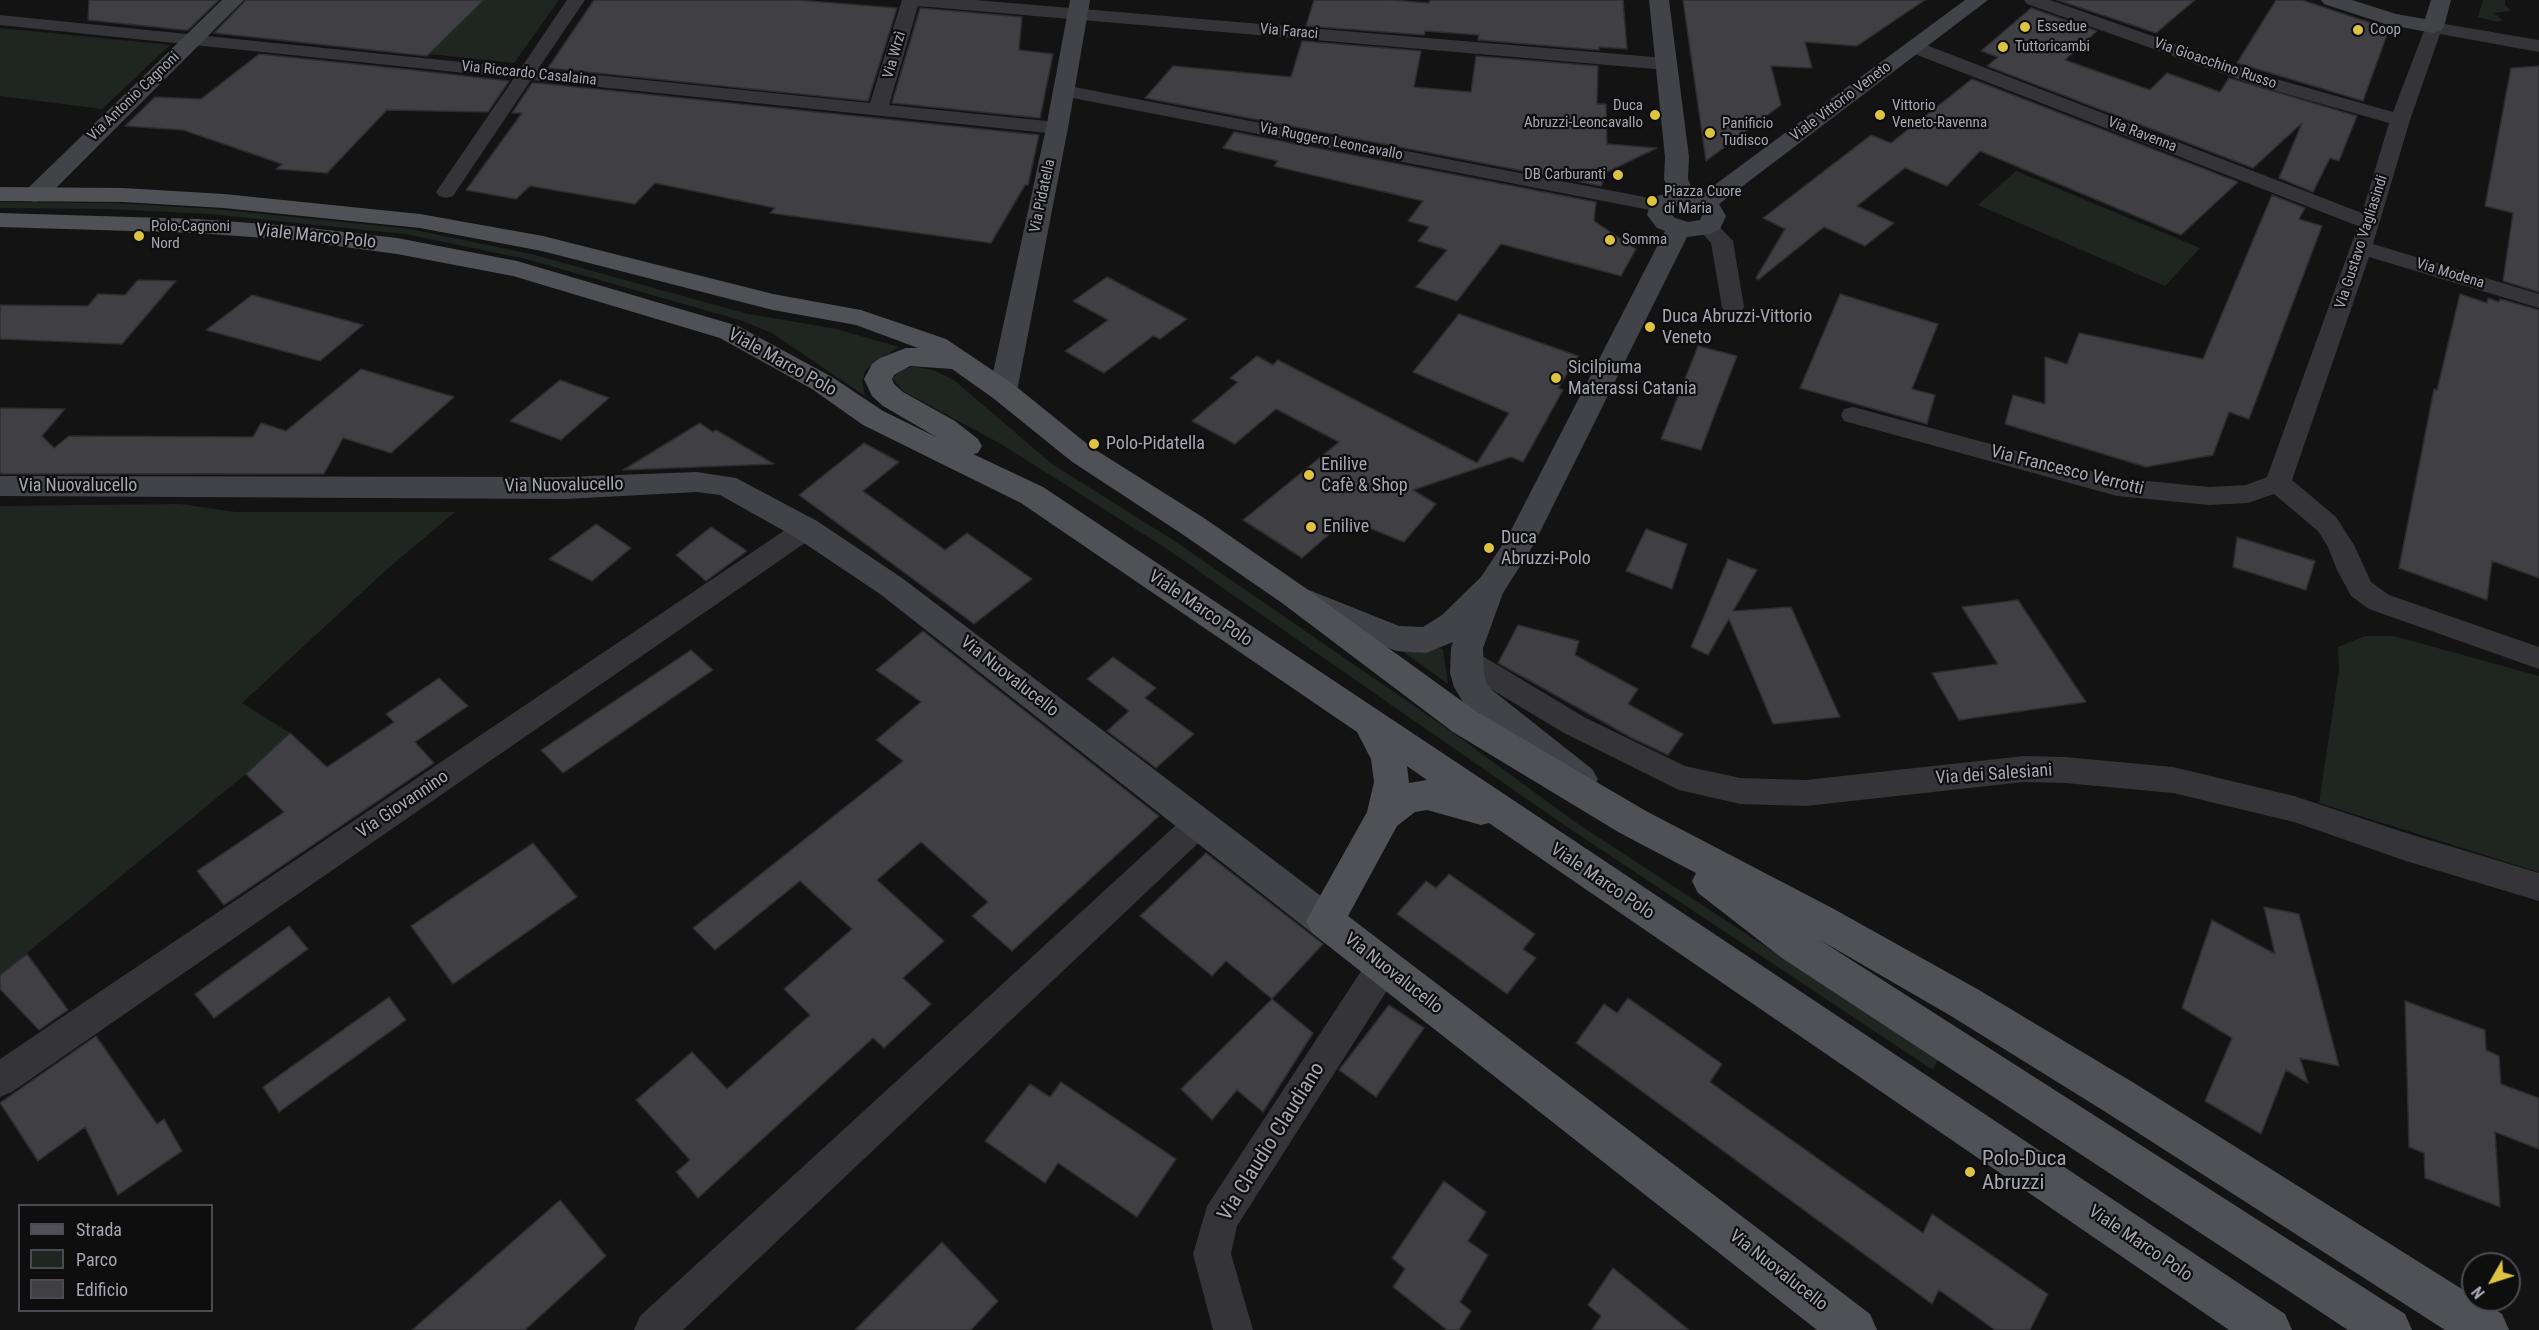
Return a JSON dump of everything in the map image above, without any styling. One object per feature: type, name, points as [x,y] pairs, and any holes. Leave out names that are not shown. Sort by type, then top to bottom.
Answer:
[{"type":"main road","name":"Via Antonio Cagnoni","points":[[35,195],[234,0]]},
{"type":"main road","points":[[1659,0],[1677,157],[1676,178],[1698,210],[1694,230],[1679,229],[1661,219],[1660,206]]},
{"type":"main road","name":"Viale Vittorio Veneto","points":[[1660,206],[1666,201],[1698,210],[1978,0]]},
{"type":"main road","points":[[2331,0],[2392,20],[2433,27]]},
{"type":"main road","name":"Via Gustavo Vagliasindi","points":[[2433,27],[2441,0]]},
{"type":"main road","name":"Via Pidatella","points":[[1003,391],[1057,128],[1079,7]]},
{"type":"main road","name":"Viale Marco Polo","points":[[2,215],[35,195],[123,195],[224,201],[420,221],[543,244],[773,302],[861,318],[936,345],[1003,391],[1081,454],[1193,526],[1293,595],[1465,722],[1633,822]]},
{"type":"main road","name":"Viale Marco Polo","points":[[2,215],[292,233],[397,246],[516,269],[729,332],[822,382],[873,418],[1032,495],[2268,1330]]},
{"type":"main road","points":[[1293,595],[1396,638],[1426,640],[1442,633],[1453,624],[1492,585],[1519,544],[1679,229]]},
{"type":"main road","points":[[967,365],[927,357],[906,357],[882,370],[878,379],[882,389],[893,399],[945,428],[1032,495]]},
{"type":"main road","name":"Via Nuovalucello","points":[[0,486],[565,488],[697,482],[726,485],[806,529],[891,586],[1854,1330]]},
{"type":"main road","points":[[1492,585],[1467,648],[1466,660],[1471,687],[1480,700],[1633,822],[1796,946],[2389,1330]]},
{"type":"main road","points":[[1325,921],[1384,815],[1392,782],[1388,759],[1370,724]]},
{"type":"main road","points":[[1384,815],[1406,799],[1427,795],[1506,817]]},
{"type":"main road","points":[[1633,822],[1819,920],[1965,1003],[2140,1110],[2486,1330]]},
{"type":"street","points":[[446,192],[576,0]]},
{"type":"street","name":"Via Faraci","points":[[912,0],[1079,7],[1666,64]]},
{"type":"street","name":"Via Wrzì","points":[[878,109],[912,0]]},
{"type":"street","name":"Via Gioacchino Russo","points":[[2032,0],[2262,81],[2400,120]]},
{"type":"street","name":"Via Riccardo Casalaina","points":[[0,20],[1057,128]]},
{"type":"street","points":[[2433,27],[2539,46]]},
{"type":"street","name":"Via Gustavo Vagliasindi","points":[[2278,483],[2362,248],[2400,120],[2433,27]]},
{"type":"street","name":"Via Ravenna","points":[[1914,47],[2370,223]]},
{"type":"street","name":"Via Ruggero Leoncavallo","points":[[1064,91],[1660,206]]},
{"type":"street","points":[[1698,210],[1722,241],[1733,307]]},
{"type":"street","name":"Via Modena","points":[[2362,248],[2539,301]]},
{"type":"street","name":"Via Francesco Verrotti","points":[[1853,415],[2117,487],[2209,496],[2248,494],[2278,483]]},
{"type":"street","points":[[2278,483],[2327,524],[2341,545],[2350,570],[2361,589],[2379,602],[2539,658]]},
{"type":"street","name":"Via Giovannino","points":[[0,1080],[806,529]]},
{"type":"street","name":"Via dei Salesiani","points":[[1466,660],[1574,725],[1679,777],[1740,791],[1806,793],[2024,769],[2065,770],[2173,780],[2294,809],[2406,847],[2539,887]]},
{"type":"street","points":[[654,1330],[1199,823]]},
{"type":"street","name":"Via Claudio Claudiano","points":[[1233,1330],[1212,1254],[1220,1219],[1383,967]]},
{"type":"green space","points":[[485,0],[559,0],[514,63],[429,54]]},
{"type":"green space","points":[[2483,0],[2505,0],[2505,5],[2511,11],[2494,13],[2502,20],[2498,22],[2478,17]]},
{"type":"green space","points":[[0,28],[170,45],[102,109],[0,96]]},
{"type":"green space","points":[[2016,171],[2200,248],[2165,286],[1978,205]]},
{"type":"green space","points":[[0,202],[114,203],[215,209],[410,229],[531,254],[744,313],[836,329],[899,347],[874,362],[865,371],[862,381],[865,396],[772,333],[740,320],[526,259],[405,234],[210,214],[109,209],[0,208]]},
{"type":"green space","points":[[905,368],[933,370],[954,380],[1052,464],[1173,540],[1452,732],[1578,824],[1938,1059],[1933,1070],[1570,829],[1164,547],[1001,444],[903,391],[892,378]]},
{"type":"green space","points":[[180,504],[236,512],[455,512],[385,571],[242,703],[290,733],[246,774],[0,975],[0,506]]},
{"type":"green space","points":[[2365,636],[2394,636],[2539,676],[2539,872],[2319,803],[2339,670],[2338,647]]},
{"type":"green space","points":[[1439,648],[1443,650],[1448,684],[1401,650],[1424,653]]},
{"type":"building","points":[[89,0],[219,0],[188,30],[184,30],[88,20]]},
{"type":"building","points":[[246,0],[484,0],[427,56],[214,33]]},
{"type":"building","points":[[594,0],[797,0],[897,8],[868,101],[548,68]]},
{"type":"building","points":[[1314,0],[1391,0],[1429,3],[1430,0],[1623,0],[1627,49],[1599,47],[1599,50],[1478,40],[1479,35],[1425,31],[1424,35],[1306,26]]},
{"type":"building","points":[[1683,0],[1925,0],[1857,46],[1805,42],[1812,68],[1771,66],[1781,105],[1706,161]]},
{"type":"building","points":[[2057,0],[2195,0],[2156,33]]},
{"type":"building","points":[[2276,0],[2302,0],[2389,29],[2363,101],[2237,63]]},
{"type":"building","points":[[920,8],[1022,17],[1019,50],[1053,54],[1040,118],[892,103]]},
{"type":"building","points":[[2031,8],[2097,31],[2065,60],[2150,90],[2167,73],[2220,92],[2229,78],[2357,116],[2339,161],[2330,158],[2313,192],[2279,178],[2302,123],[2253,168],[1987,66],[1998,57],[1981,51]]},
{"type":"building","points":[[1302,41],[1421,51],[1414,87],[1471,92],[1476,56],[1598,66],[1597,104],[1606,104],[1607,144],[1657,148],[1607,172],[1601,186],[1145,98],[1173,66],[1291,77]]},
{"type":"building","points":[[259,54],[509,81],[488,112],[387,110],[327,173],[276,169],[282,164],[183,130],[125,126],[155,97],[201,99]]},
{"type":"building","points":[[2539,66],[2539,292],[2503,281],[2513,213],[2485,206],[2511,68]]},
{"type":"building","points":[[1972,79],[2238,182],[2181,235],[1980,151],[1947,186],[1905,168],[1857,206],[1894,223],[1865,246],[1824,227],[1758,280],[1756,278],[1785,229],[1763,218],[1871,135],[1891,143]]},
{"type":"building","points":[[532,83],[1039,135],[1028,185],[1025,185],[991,243],[770,213],[775,208],[655,183],[635,204],[530,186],[516,199],[466,190],[522,113],[512,113]]},
{"type":"building","points":[[1234,132],[1596,202],[1594,221],[1636,249],[1621,276],[1501,244],[1457,301],[1416,287],[1447,250],[1418,241],[1429,227],[1408,221],[1423,201],[1274,166],[1278,161],[1223,148]]},
{"type":"building","points":[[2272,195],[2305,208],[2299,219],[2322,226],[2249,419],[2229,412],[2213,455],[2146,467],[2005,424],[2013,395],[2045,404],[2045,357],[2067,364],[2079,333],[2203,359]]},
{"type":"building","points":[[1107,277],[1187,319],[1160,339],[1153,336],[1104,373],[1065,351],[1108,320],[1073,301]]},
{"type":"building","points":[[138,280],[176,281],[122,344],[0,339],[0,305],[88,306],[98,294],[125,295]]},
{"type":"building","points":[[1840,294],[1938,324],[1912,389],[1935,395],[1927,424],[1800,388]]},
{"type":"building","points":[[2460,294],[2487,303],[2488,298],[2499,302],[2500,299],[2539,310],[2539,578],[2492,561],[2487,600],[2399,568],[2434,389],[2437,390]]},
{"type":"building","points":[[252,295],[363,325],[320,361],[206,330]]},
{"type":"building","points":[[1459,314],[1578,356],[1558,388],[1563,390],[1523,462],[1511,457],[1413,490],[1436,504],[1404,542],[1347,519],[1302,558],[1243,520],[1339,442],[1276,409],[1235,444],[1192,421],[1238,382],[1230,378],[1257,356],[1273,365],[1278,360],[1477,463],[1509,413],[1413,372]]},
{"type":"building","points":[[1698,346],[1737,356],[1701,450],[1661,439]]},
{"type":"building","points":[[361,369],[454,397],[391,453],[343,438],[324,474],[0,474],[0,408],[65,409],[42,436],[54,448],[69,436],[253,437],[261,423],[286,431]]},
{"type":"building","points":[[560,380],[609,398],[561,440],[510,421]]},
{"type":"building","points":[[700,423],[774,464],[623,470]]},
{"type":"building","points":[[864,443],[899,462],[863,491],[945,550],[967,533],[1032,579],[974,624],[799,495]]},
{"type":"building","points":[[596,524],[631,548],[592,581],[549,559]]},
{"type":"building","points":[[711,527],[747,551],[706,581],[676,555]]},
{"type":"building","points":[[1646,529],[1687,544],[1672,589],[1626,571]]},
{"type":"building","points":[[2237,537],[2315,561],[2306,590],[2233,567]]},
{"type":"building","points":[[1728,559],[1757,570],[1733,611],[1791,607],[1840,717],[1773,724],[1729,619],[1708,655],[1691,647]]},
{"type":"building","points":[[2018,600],[2086,702],[1959,720],[1932,673],[1998,664],[1962,607]]},
{"type":"building","points":[[1518,625],[1579,641],[1575,655],[1638,689],[1628,704],[1683,734],[1668,755],[1632,738],[1498,663]]},
{"type":"building","points":[[923,631],[1159,816],[1012,951],[972,916],[988,902],[921,842],[877,880],[944,941],[903,978],[931,1004],[884,1048],[873,1038],[698,1198],[676,1172],[690,1160],[636,1100],[692,1052],[727,1089],[810,1015],[784,989],[852,929],[800,881],[715,950],[693,928],[903,761],[876,740],[921,702],[876,670]]},
{"type":"building","points":[[691,650],[713,670],[563,773],[541,750]]},
{"type":"building","points":[[1113,657],[1156,688],[1145,698],[1194,734],[1156,768],[1107,731],[1129,711],[1087,679]]},
{"type":"building","points":[[439,678],[468,706],[415,742],[434,763],[224,905],[197,871],[284,812],[246,774],[290,733],[327,767],[394,722],[386,714]]},
{"type":"building","points":[[533,843],[577,897],[453,984],[411,926]]},
{"type":"building","points":[[1206,853],[1323,944],[1272,999],[1226,961],[1212,976],[1140,916]]},
{"type":"building","points":[[1449,874],[1535,934],[1523,949],[1536,958],[1507,994],[1397,914],[1426,881],[1436,888]]},
{"type":"building","points":[[2264,907],[2299,914],[2339,1066],[2300,1058],[2308,1083],[2286,1070],[2261,1134],[2205,1101],[2232,1038],[2182,1008],[2212,920],[2275,954]]},
{"type":"building","points":[[289,926],[308,949],[214,1018],[195,994]]},
{"type":"building","points":[[27,954],[68,1010],[39,1030],[0,989],[0,975]]},
{"type":"building","points":[[389,997],[406,1020],[279,1112],[263,1087]]},
{"type":"building","points":[[1628,998],[1722,1064],[1710,1082],[1923,1233],[1932,1214],[2048,1294],[2030,1330],[1995,1330],[1939,1290],[1932,1304],[1576,1043],[1604,1004],[1617,1013]]},
{"type":"building","points":[[1272,999],[1313,1033],[1263,1112],[1237,1090],[1212,1120],[1181,1089]]},
{"type":"building","points":[[2405,1001],[2485,1030],[2486,1050],[2499,1056],[2501,1084],[2539,1098],[2539,1149],[2495,1132],[2500,1207],[2425,1178],[2424,1153],[2409,1147]]},
{"type":"building","points":[[1389,1005],[1424,1028],[1376,1097],[1339,1070]]},
{"type":"building","points":[[96,1036],[157,1124],[164,1119],[182,1151],[118,1195],[85,1127],[38,1161],[0,1103]]},
{"type":"building","points":[[1061,1082],[1176,1159],[1137,1217],[1058,1163],[1045,1183],[985,1141],[1030,1084],[1050,1097]]},
{"type":"building","points":[[1444,1181],[1486,1212],[1468,1241],[1488,1255],[1460,1302],[1471,1311],[1459,1330],[1447,1330],[1393,1287],[1405,1269],[1392,1258]]},
{"type":"building","points":[[560,1200],[606,1256],[525,1330],[412,1330]]},
{"type":"building","points":[[942,1242],[998,1301],[971,1330],[855,1330]]},
{"type":"building","points":[[1613,1268],[1689,1330],[1592,1330],[1601,1316],[1588,1305]]},
{"type":"place","name":"Essedue","points":[[2025,27]]},
{"type":"place","name":"Coop","points":[[2358,30]]},
{"type":"place","name":"Tuttoricambi","points":[[2003,47]]},
{"type":"place","name":"Duca Abruzzi-Leoncavallo","points":[[1655,115]]},
{"type":"place","name":"Vittorio Veneto-Ravenna","points":[[1880,115]]},
{"type":"place","name":"Panificio Tudisco","points":[[1710,133]]},
{"type":"place","name":"DB Carburanti","points":[[1618,175]]},
{"type":"place","name":"Piazza Cuore di Maria","points":[[1652,201]]},
{"type":"place","name":"Polo-Cagnoni Nord","points":[[139,236]]},
{"type":"place","name":"Somma","points":[[1610,240]]},
{"type":"place","name":"Duca Abruzzi-Vittorio Veneto","points":[[1650,327]]},
{"type":"place","name":"Sicilpiuma Materassi Catania","points":[[1556,378]]},
{"type":"place","name":"Polo-Pidatella","points":[[1094,444]]},
{"type":"place","name":"Enilive Cafè & Shop","points":[[1309,475]]},
{"type":"place","name":"Enilive","points":[[1311,527]]},
{"type":"place","name":"Duca Abruzzi-Polo","points":[[1489,548]]},
{"type":"place","name":"Polo-Duca Abruzzi","points":[[1970,1172]]}]
